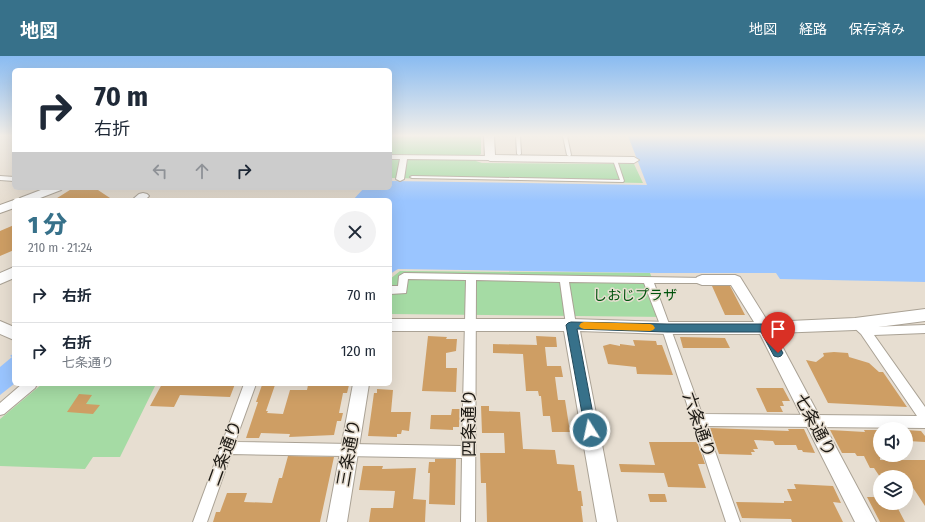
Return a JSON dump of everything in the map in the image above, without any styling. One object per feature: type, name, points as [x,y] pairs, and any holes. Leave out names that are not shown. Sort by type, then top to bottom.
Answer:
[{"type":"street","points":[[400,179],[404,158]]},
{"type":"street","points":[[468,158],[634,160]]},
{"type":"street","points":[[0,178],[12,179]]},
{"type":"street","points":[[30,198],[52,190]]},
{"type":"street","points":[[0,209],[12,205]]},
{"type":"street","points":[[0,279],[12,273]]},
{"type":"street","points":[[392,290],[402,290],[404,276],[702,280]]},
{"type":"street","name":"四条通り","points":[[468,522],[470,452],[469,325],[471,277]]},
{"type":"street","points":[[564,278],[571,325],[607,522]]},
{"type":"street","name":"六条通り","points":[[648,280],[667,328],[697,420],[733,522]]},
{"type":"street","name":"七条通り","points":[[702,280],[734,280],[764,328],[866,522]]},
{"type":"street","points":[[860,328],[925,315]]},
{"type":"street","points":[[392,325],[571,325],[667,328],[925,329]]},
{"type":"street","points":[[0,327],[12,333]]},
{"type":"street","points":[[860,328],[925,416]]},
{"type":"street","points":[[0,410],[29,386]]},
{"type":"street","name":"二条通り","points":[[200,522],[249,386]]},
{"type":"street","name":"三条通り","points":[[337,522],[360,386]]},
{"type":"street","points":[[697,420],[925,422]]},
{"type":"street","points":[[227,448],[470,452]]},
{"type":"lane","points":[[412,177],[622,181],[615,160]]},
{"type":"green space","points":[[392,158],[476,158],[476,161],[482,163],[634,164],[643,183],[392,178]]},
{"type":"green space","name":"しおじプラザ","points":[[400,271],[650,273],[667,317],[392,314],[392,277]]},
{"type":"green space","points":[[40,386],[155,386],[120,457],[93,457],[85,469],[0,466],[0,419]]},
{"type":"water","points":[[636,158],[925,158],[925,282],[780,279],[776,273],[660,273],[398,269],[392,273],[392,198],[355,198],[362,190],[392,190],[392,181],[647,185]]},
{"type":"water","points":[[12,357],[12,386],[0,395],[0,367]]},
{"type":"building","points":[[70,190],[98,190],[110,198],[57,198]]},
{"type":"building","points":[[12,226],[12,251],[0,256],[0,231]]},
{"type":"building","points":[[712,286],[730,286],[745,315],[725,315]]},
{"type":"building","points":[[428,336],[457,339],[456,351],[446,353],[446,368],[457,368],[456,392],[422,391]]},
{"type":"building","points":[[536,336],[556,337],[557,347],[545,347],[547,366],[561,366],[563,377],[555,377],[558,400],[565,400],[570,432],[552,432],[550,416],[543,416],[541,396],[539,396],[538,391],[526,391],[523,354],[493,353],[493,344],[537,345]]},
{"type":"building","points":[[680,337],[725,338],[730,348],[683,348]]},
{"type":"building","points":[[633,340],[656,341],[657,345],[662,345],[673,375],[637,374],[636,367],[608,364],[603,346],[610,344],[620,346],[620,344],[635,346]]},
{"type":"building","points":[[823,353],[848,353],[849,357],[869,363],[879,372],[883,372],[907,407],[828,403],[806,360],[816,362],[824,356]]},
{"type":"building","points":[[161,386],[234,386],[230,397],[180,395],[174,407],[150,406]]},
{"type":"building","points":[[262,386],[275,386],[266,411],[268,411],[267,413],[283,414],[290,390],[307,390],[308,386],[349,386],[347,393],[343,393],[339,413],[343,413],[341,421],[337,421],[334,435],[289,437],[290,434],[261,433],[259,438],[246,438],[258,402],[256,402]]},
{"type":"building","points":[[756,388],[783,388],[790,401],[782,401],[784,406],[780,406],[783,412],[767,412]]},
{"type":"building","points":[[377,389],[393,390],[391,412],[411,412],[409,431],[402,430],[401,434],[397,434],[397,437],[368,436],[374,393],[377,393]]},
{"type":"building","points":[[79,394],[92,395],[86,404],[100,405],[93,414],[67,412]]},
{"type":"building","points":[[481,406],[489,406],[489,411],[520,412],[523,449],[555,450],[557,464],[574,465],[578,491],[581,491],[583,522],[487,522],[486,483],[481,483],[480,453],[505,453],[504,433],[482,433]]},
{"type":"building","points":[[452,409],[460,409],[459,427],[453,427],[453,430],[430,429],[431,415],[451,415]]},
{"type":"building","points":[[710,428],[789,431],[788,429],[804,429],[815,453],[798,450],[796,445],[775,445],[773,441],[754,440],[758,449],[753,449],[755,452],[751,452],[752,455],[719,454]]},
{"type":"building","points":[[830,430],[865,432],[864,430],[873,430],[873,462],[913,462],[913,460],[925,460],[925,506],[913,488],[913,470],[875,470],[874,468],[870,468],[864,456],[857,456],[855,453],[842,453]]},
{"type":"building","points":[[913,430],[921,431],[925,436],[925,442],[913,441]]},
{"type":"building","points":[[649,442],[697,442],[705,464],[698,464],[706,488],[668,487],[664,473],[621,472],[619,464],[655,465]]},
{"type":"building","points":[[288,456],[334,457],[320,522],[213,522],[216,512],[220,512],[227,493],[247,493],[244,502],[272,503],[279,478],[282,478]]},
{"type":"building","points":[[435,459],[456,459],[455,505],[429,504],[429,462],[435,462]]},
{"type":"building","points":[[363,466],[383,466],[382,469],[416,468],[413,499],[426,500],[425,522],[369,522],[371,508],[393,508],[395,491],[359,490]]},
{"type":"building","points":[[794,484],[833,486],[841,503],[833,502],[843,522],[792,522],[791,519],[742,518],[736,502],[784,503],[784,501],[792,501],[787,489],[796,489]]},
{"type":"building","points":[[648,494],[665,494],[667,502],[650,502]]},
{"type":"building","points":[[867,497],[873,497],[873,509]]},
{"type":"building","points":[[874,510],[899,510],[905,522],[880,522]]},
{"type":"slow traffic","points":[[584,326],[650,328]]},
{"type":"route","points":[[590,430],[571,325],[667,328],[764,328],[778,353]]}]
